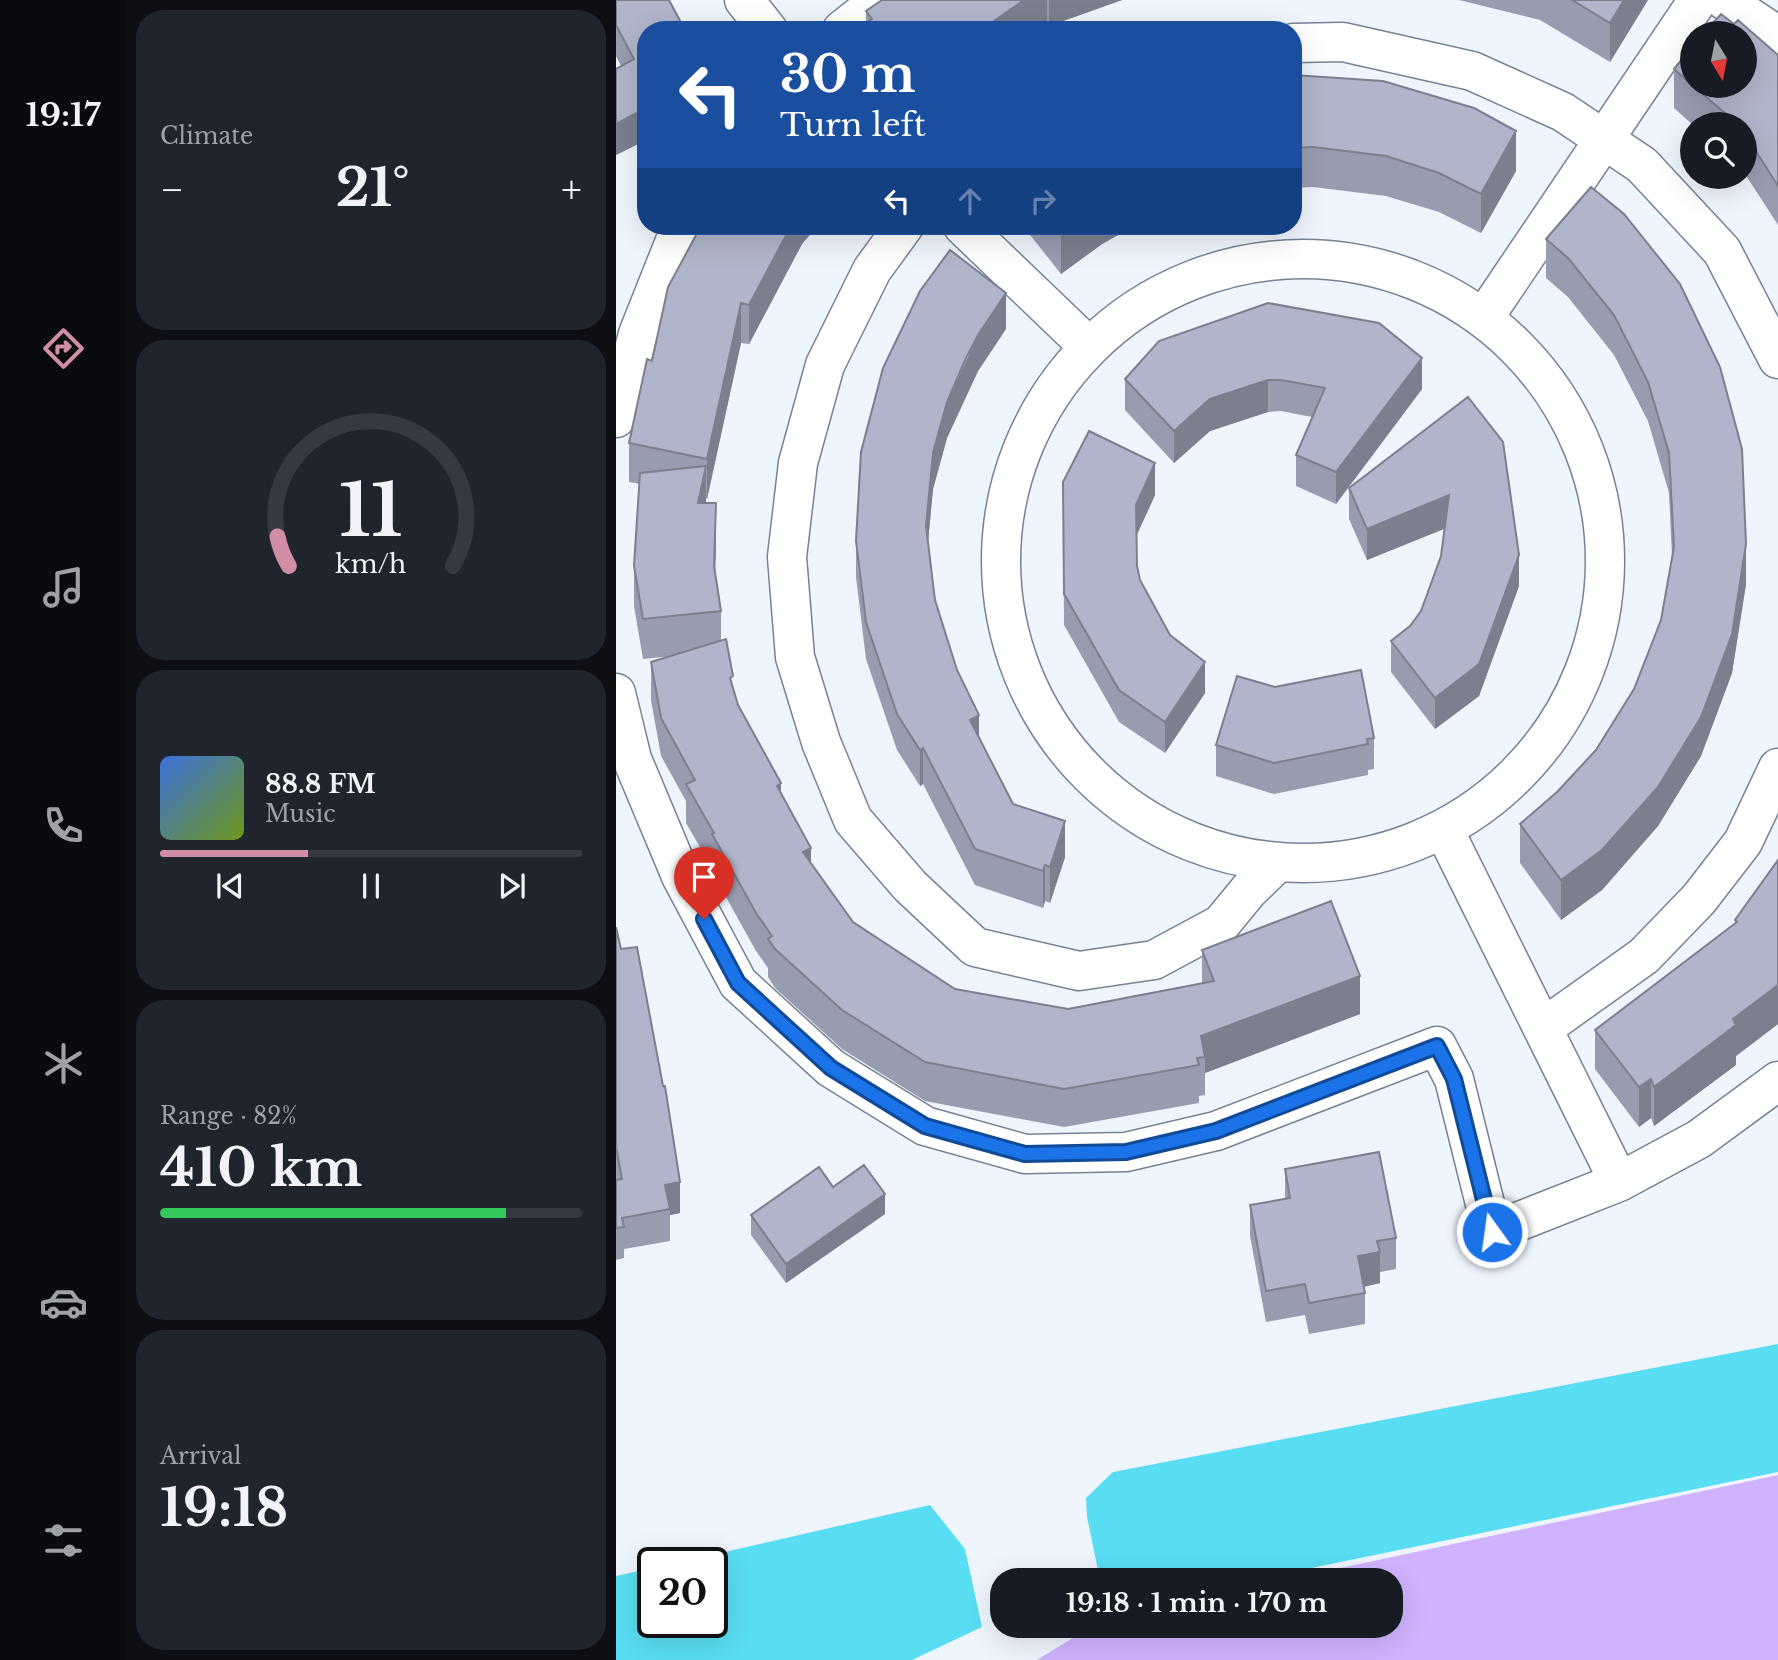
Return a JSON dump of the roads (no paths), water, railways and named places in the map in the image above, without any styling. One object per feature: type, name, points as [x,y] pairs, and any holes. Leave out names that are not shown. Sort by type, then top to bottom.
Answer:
[{"type":"lane","points":[[744,0],[761,21]]},
{"type":"lane","points":[[853,21],[880,0]]},
{"type":"lane","points":[[1485,316],[1698,0]]},
{"type":"lane","points":[[1724,0],[1778,36]]},
{"type":"lane","points":[[1302,43],[1343,42],[1472,71],[1563,112],[1642,165],[1722,251],[1778,359]]},
{"type":"lane","points":[[616,418],[638,334],[677,235]]},
{"type":"lane","points":[[897,235],[872,270],[825,365],[798,463],[787,557],[795,657],[821,742],[853,820],[910,886],[975,947],[1079,971],[1154,960],[1210,930],[1221,924],[1248,890],[1277,863]]},
{"type":"lane","points":[[972,235],[1088,346]]},
{"type":"lane","points":[[1324,257],[1409,275],[1485,316],[1547,378],[1590,455],[1608,540],[1605,578],[1601,628],[1569,710],[1515,779],[1444,830],[1390,851],[1334,863],[1277,863],[1193,844],[1118,802],[1057,741],[1017,665],[999,581],[1006,495],[1036,415],[1088,346],[1157,295],[1238,264],[1324,257]]},
{"type":"lane","points":[[616,693],[632,759],[681,876],[738,983],[831,1068],[925,1126],[1025,1154],[1126,1152],[1216,1131],[1437,1046],[1454,1079],[1492,1232],[1619,1182],[1699,1139],[1778,1081]]},
{"type":"lane","points":[[1543,1028],[1644,956],[1699,899],[1742,842],[1778,768]]},
{"type":"lane","points":[[1444,830],[1619,1182]]},
{"type":"water","points":[[1778,1344],[1778,1472],[1311,1568],[1098,1568],[1086,1498],[1113,1472]]},
{"type":"water","points":[[930,1505],[965,1549],[982,1627],[912,1660],[616,1660],[616,1576],[637,1571],[637,1638],[728,1638],[728,1551]]}]
